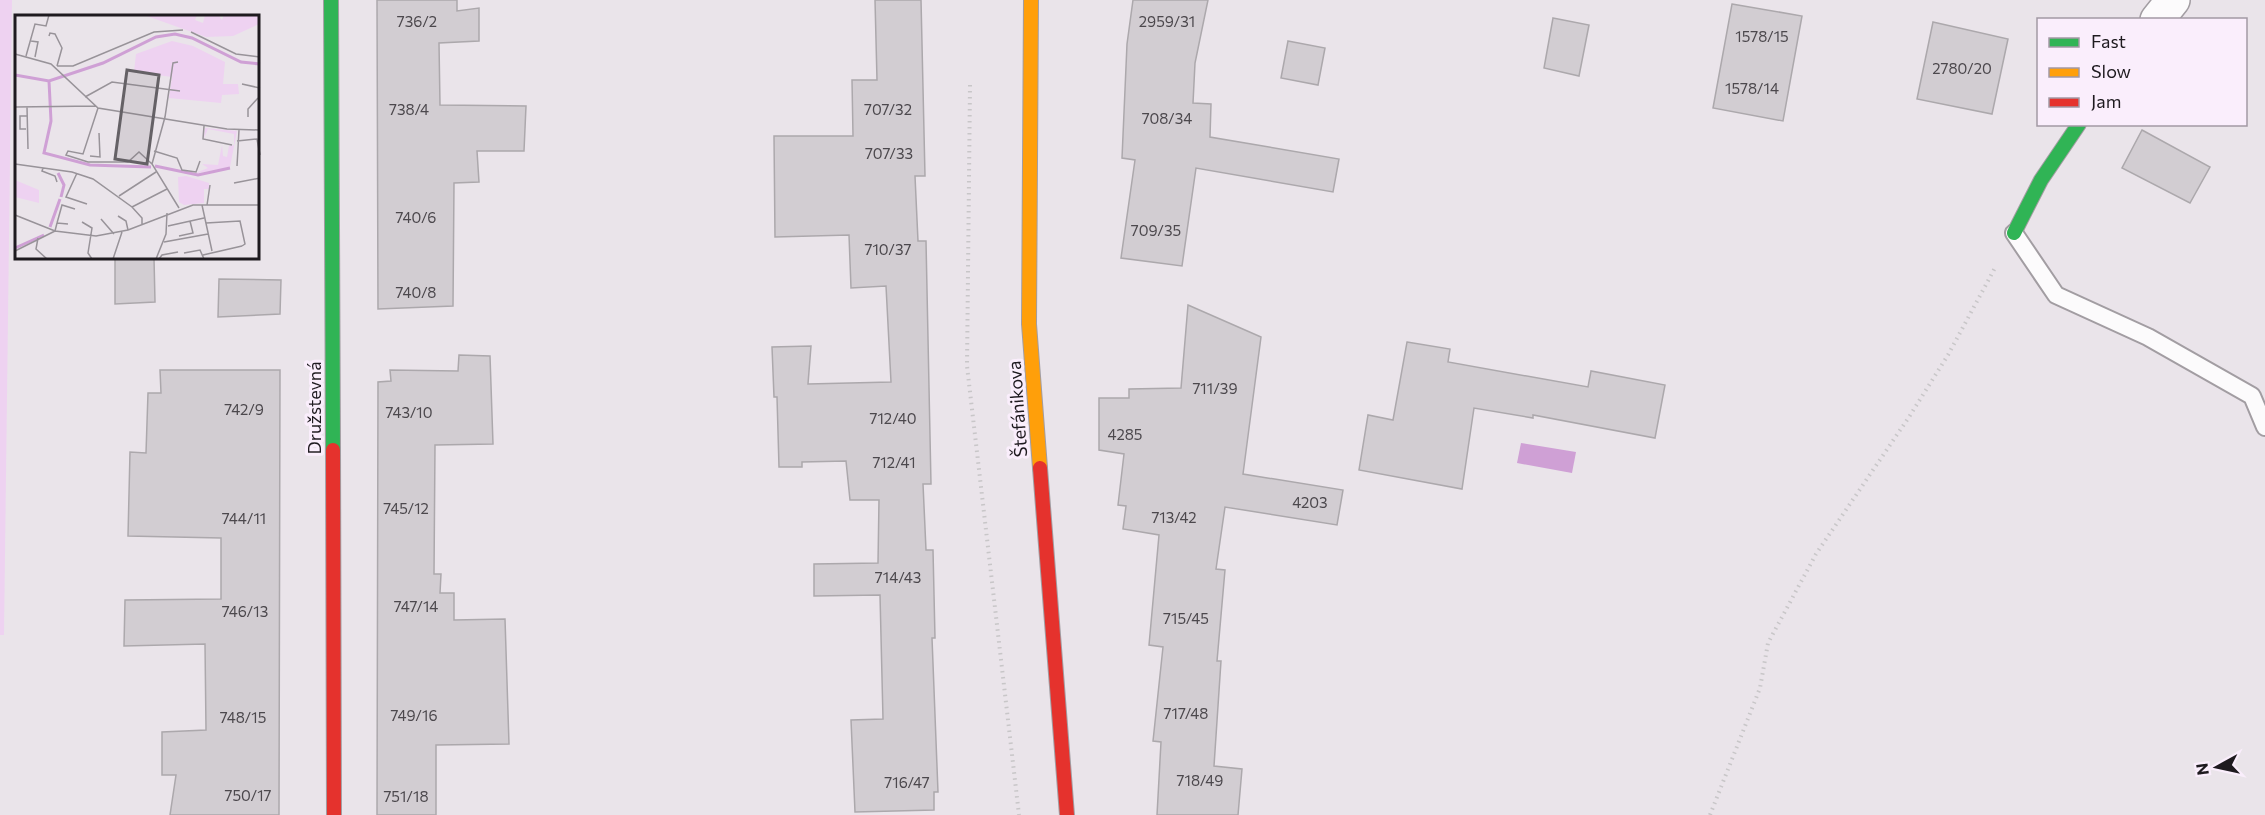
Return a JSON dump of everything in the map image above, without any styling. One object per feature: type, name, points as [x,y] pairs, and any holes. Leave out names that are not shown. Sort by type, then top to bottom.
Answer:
[{"type":"street","name":"Družstevná","points":[[331,0],[334,815]]},
{"type":"street","name":"Štefánikova","points":[[1031,0],[1029,324],[1067,815]]},
{"type":"street","points":[[2159,18],[2173,0]]},
{"type":"street","points":[[2014,233],[2041,180],[2078,126]]},
{"type":"lane","points":[[2014,233],[2056,295],[2148,337],[2252,396],[2265,427]]},
{"type":"path","points":[[970,85],[967,366],[1019,815]]},
{"type":"path","points":[[1710,815],[1760,688],[1768,643],[1816,554],[1948,355],[2014,233]]},
{"type":"shaded area","points":[[0,0],[12,0],[4,635],[0,635]]},
{"type":"shaded area","points":[[1521,443],[1576,452],[1572,473],[1517,463]]},
{"type":"building","points":[[377,0],[457,0],[457,11],[479,8],[479,41],[439,43],[440,105],[526,106],[524,151],[477,151],[479,182],[454,183],[453,306],[378,309]]},
{"type":"building","points":[[875,0],[921,0],[925,176],[915,176],[918,241],[926,241],[931,484],[923,484],[926,550],[933,550],[935,638],[932,638],[938,792],[934,792],[934,810],[855,812],[851,720],[883,719],[880,595],[814,596],[814,564],[878,563],[879,500],[850,500],[846,461],[802,462],[802,467],[779,467],[777,397],[774,397],[772,347],[811,346],[808,384],[891,382],[886,286],[851,288],[849,235],[775,237],[774,136],[853,136],[852,80],[877,80]]},
{"type":"building","points":[[1133,0],[1208,0],[1195,63],[1193,103],[1211,104],[1210,137],[1339,159],[1333,192],[1196,168],[1182,266],[1121,258],[1135,160],[1122,158],[1127,44]]},
{"type":"building","points":[[1732,4],[1802,16],[1783,121],[1713,108]]},
{"type":"building","points":[[1553,18],[1589,25],[1579,76],[1544,68]]},
{"type":"building","points":[[1933,22],[2008,39],[1992,114],[1917,99]]},
{"type":"building","points":[[1288,41],[1325,48],[1318,85],[1281,78]]},
{"type":"building","points":[[2142,130],[2210,167],[2190,203],[2122,168]]},
{"type":"building","points":[[115,260],[154,260],[155,302],[115,304]]},
{"type":"building","points":[[219,279],[281,280],[280,314],[218,317]]},
{"type":"building","points":[[1188,305],[1261,337],[1243,474],[1343,490],[1337,525],[1225,507],[1216,569],[1225,570],[1217,661],[1221,661],[1214,766],[1242,769],[1238,815],[1157,815],[1161,742],[1153,741],[1163,647],[1149,645],[1159,535],[1123,529],[1126,506],[1118,505],[1124,454],[1099,450],[1099,398],[1129,398],[1129,389],[1181,388]]},
{"type":"building","points":[[1407,342],[1450,349],[1448,362],[1588,387],[1591,371],[1665,385],[1655,438],[1533,415],[1533,418],[1474,408],[1462,489],[1359,470],[1368,415],[1393,420]]},
{"type":"building","points":[[459,355],[490,356],[493,444],[435,445],[434,574],[441,574],[440,593],[454,593],[454,620],[505,619],[509,744],[436,745],[436,815],[377,815],[378,382],[391,381],[390,370],[458,371]]},
{"type":"building","points":[[160,370],[280,370],[279,815],[170,815],[176,775],[162,775],[162,732],[206,730],[205,644],[124,646],[125,600],[221,599],[221,538],[128,536],[130,452],[146,453],[148,393],[161,393]]},
{"type":"traffic: fast","points":[[331,0],[333,450]]},
{"type":"traffic: fast","points":[[2014,233],[2041,180],[2078,126]]},
{"type":"traffic: slow","points":[[1031,0],[1029,324],[1040,468]]},
{"type":"traffic: jam","points":[[333,450],[334,815]]},
{"type":"traffic: jam","points":[[1040,468],[1067,815]]}]
